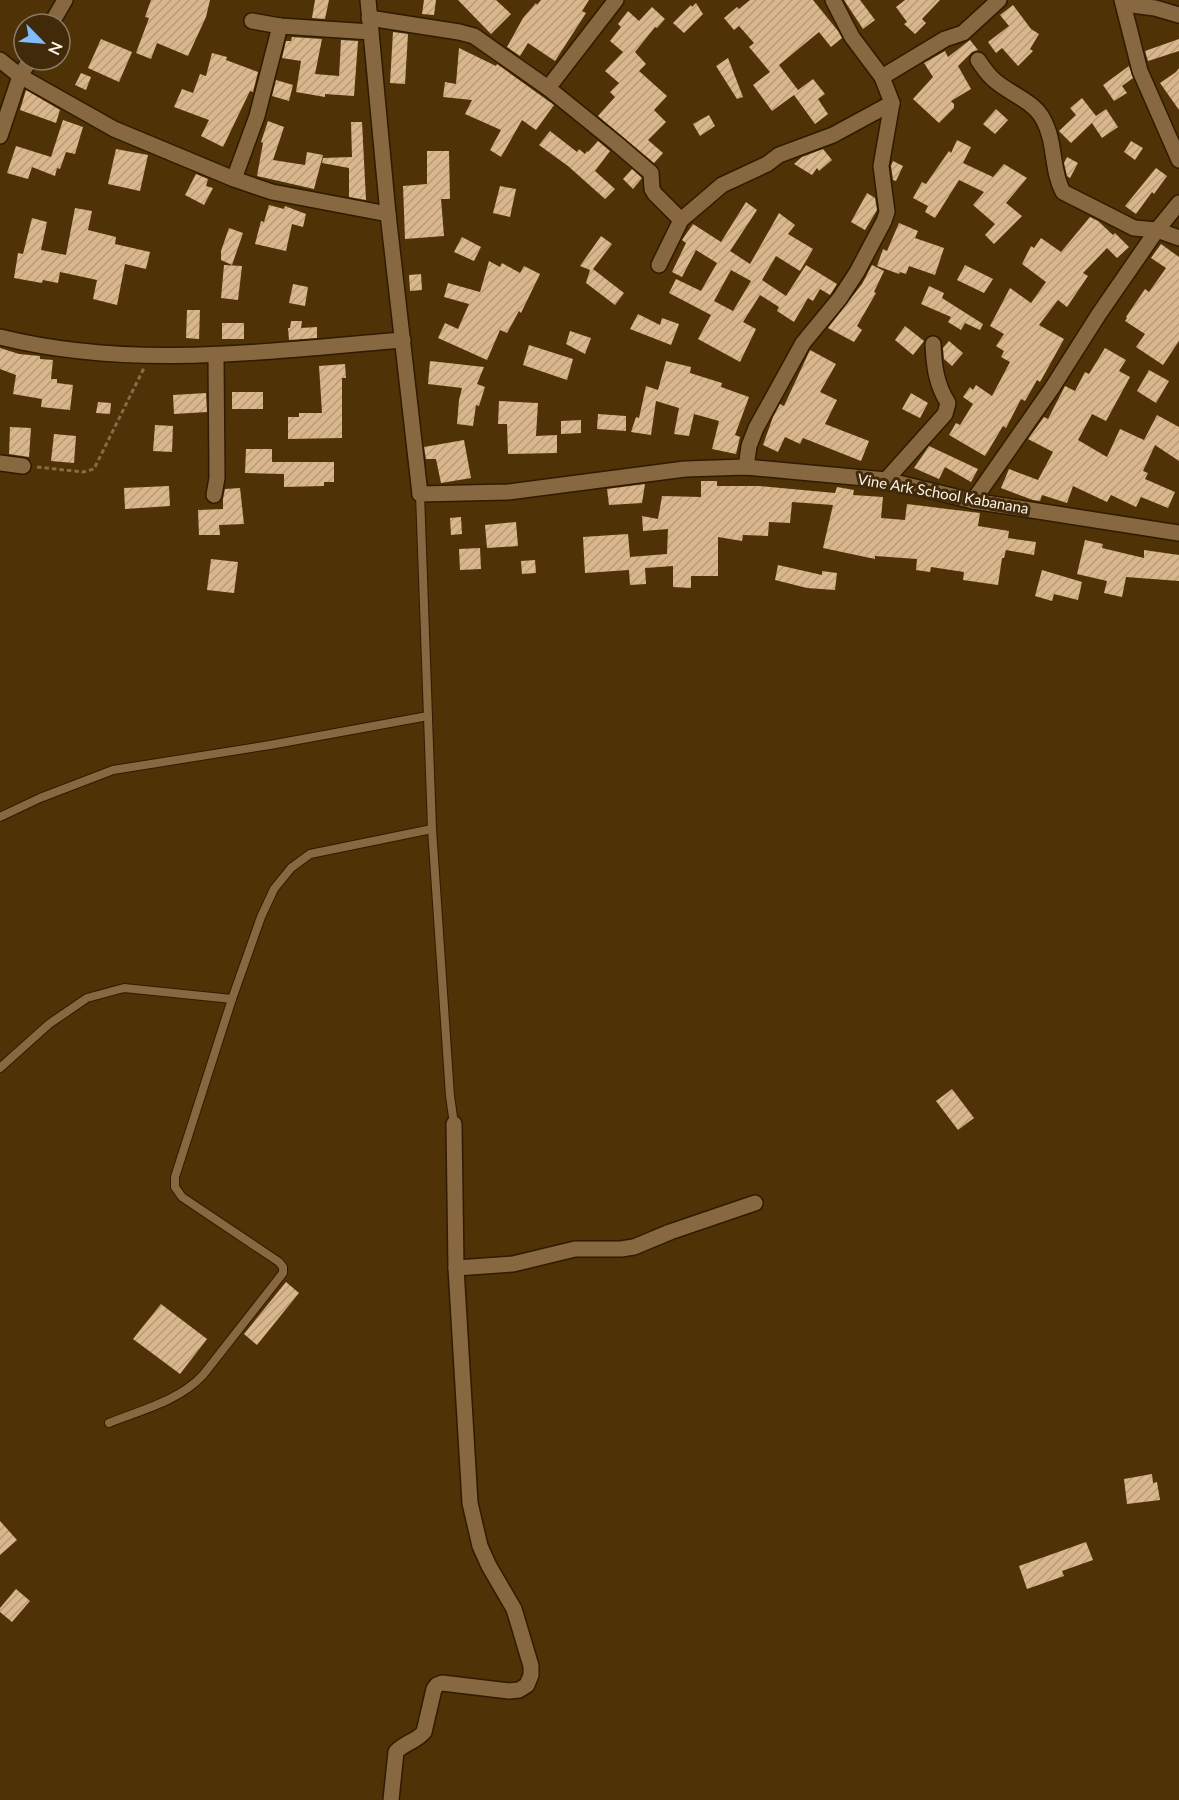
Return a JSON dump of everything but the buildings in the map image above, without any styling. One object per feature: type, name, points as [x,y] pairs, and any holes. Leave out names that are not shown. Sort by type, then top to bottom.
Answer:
[{"type":"street","points":[[368,0],[388,214],[420,494]]},
{"type":"street","points":[[548,88],[616,0]]},
{"type":"street","points":[[746,467],[756,428],[803,343],[851,280],[884,221],[887,204],[881,179],[881,166],[892,103],[882,77],[852,37],[833,0]]},
{"type":"street","points":[[882,77],[945,39],[963,33],[999,0]]},
{"type":"street","points":[[1179,15],[1123,2],[1140,71],[1179,160]]},
{"type":"street","points":[[252,21],[280,26],[370,25],[459,32],[474,36],[548,88],[651,174],[652,189],[655,194],[681,220]]},
{"type":"street","points":[[234,179],[257,116],[280,26]]},
{"type":"street","points":[[0,60],[20,76],[114,129],[234,179],[272,192],[388,214]]},
{"type":"street","points":[[978,60],[992,79],[1042,117],[1050,133],[1063,192],[1134,228],[1157,230],[1179,238]]},
{"type":"street","points":[[0,136],[22,72]]},
{"type":"street","points":[[659,265],[681,220],[722,185],[767,164],[778,156],[833,135],[892,103]]},
{"type":"street","points":[[973,501],[1052,388],[1099,314],[1157,230],[1179,203]]},
{"type":"street","points":[[0,337],[73,351],[150,356],[216,356],[402,340]]},
{"type":"street","points":[[886,480],[945,414],[948,403],[941,392],[935,374],[933,344]]},
{"type":"street","points":[[214,495],[217,478],[216,356]]},
{"type":"street","points":[[0,463],[22,466]]},
{"type":"street","name":"Vine Ark School Kabanana","points":[[420,494],[508,492],[685,469],[746,467],[886,480],[973,501],[1179,533]]},
{"type":"street","points":[[391,1800],[396,1752],[424,1732],[434,1689],[437,1685],[442,1683],[510,1691],[519,1690],[527,1684],[531,1676],[531,1666],[519,1625],[513,1609],[484,1556],[472,1515],[468,1483],[456,1268],[454,1124]]},
{"type":"street","points":[[456,1268],[513,1264],[575,1249],[621,1250],[755,1203]]},
{"type":"lane","points":[[420,494],[432,829],[450,1096],[454,1124]]},
{"type":"lane","points":[[0,816],[113,770],[270,745],[428,716]]},
{"type":"lane","points":[[109,1423],[181,1394],[192,1386],[238,1332],[283,1273],[283,1267],[279,1262],[182,1197],[175,1186],[232,999],[261,917],[274,889],[291,868],[310,854],[432,829]]},
{"type":"lane","points":[[0,1068],[49,1024],[87,998],[124,988],[232,999]]},
{"type":"path","points":[[22,466],[83,472],[94,469],[150,356]]}]
